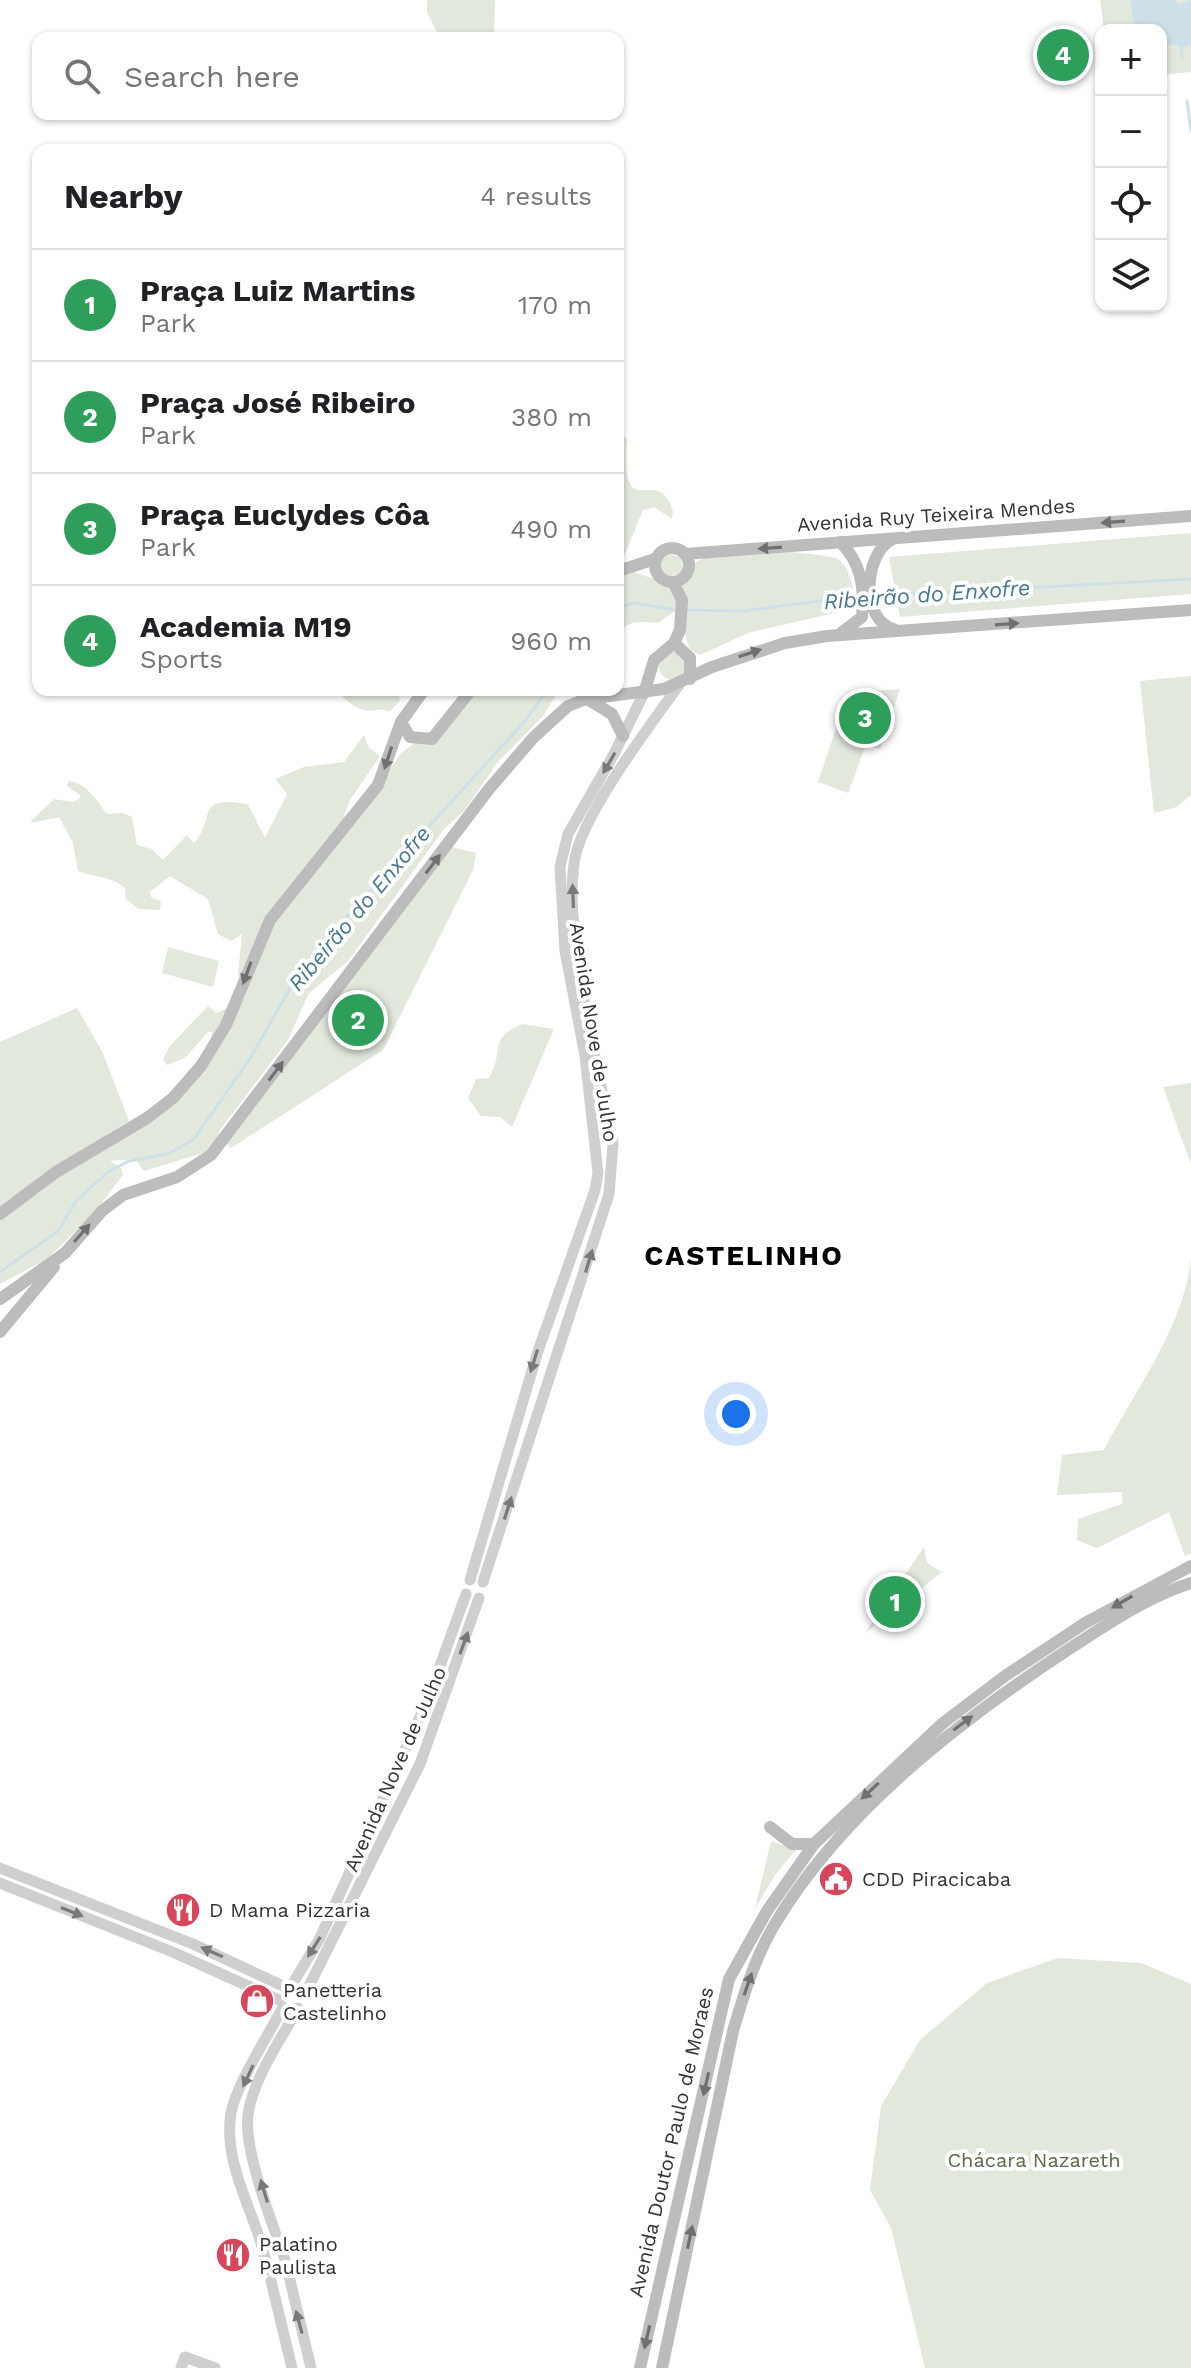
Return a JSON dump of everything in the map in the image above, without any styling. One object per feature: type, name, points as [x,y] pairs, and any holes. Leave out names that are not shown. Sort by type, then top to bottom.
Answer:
[{"type":"main road","name":"Avenida Ruy Teixeira Mendes","points":[[685,554],[1191,516]]},
{"type":"main road","points":[[868,616],[865,564],[893,538]]},
{"type":"main road","points":[[840,542],[865,564]]},
{"type":"main road","points":[[624,577],[656,566],[666,548],[677,548],[685,554],[687,572],[673,582],[663,580],[656,566]]},
{"type":"main road","points":[[624,570],[656,566]]},
{"type":"main road","points":[[644,693],[649,671],[662,651],[674,643],[682,620],[682,600],[673,582]]},
{"type":"main road","points":[[624,695],[664,689],[748,653],[785,643],[837,635],[1191,610]]},
{"type":"main road","points":[[868,616],[883,626],[901,631]]},
{"type":"main road","points":[[837,635],[868,616]]},
{"type":"main road","points":[[674,643],[690,658],[684,682]]},
{"type":"main road","points":[[649,671],[654,682],[664,689]]},
{"type":"main road","points":[[0,1214],[56,1172],[147,1118],[173,1098],[201,1066],[229,1018],[270,920],[378,785],[401,722],[420,696]]},
{"type":"main road","points":[[401,722],[410,737],[432,739],[466,696]]},
{"type":"main road","points":[[0,1332],[102,1211],[123,1195],[177,1177],[211,1155],[489,789],[551,719],[568,706],[586,699],[615,696]]},
{"type":"main road","points":[[586,699],[612,714],[623,736]]},
{"type":"main road","points":[[0,1299],[65,1253]]},
{"type":"main road","name":"Avenida Doutor Paulo de Moraes","points":[[640,2368],[729,1979],[767,1911],[814,1844],[943,1723],[1005,1676],[1085,1623],[1191,1566]]},
{"type":"main road","name":"Avenida Doutor Paulo de Moraes","points":[[662,2368],[733,2031],[750,1976],[775,1924],[823,1856],[943,1739],[1007,1690],[1093,1634],[1166,1591],[1191,1583]]},
{"type":"main road","points":[[770,1827],[792,1844],[814,1844]]},
{"type":"street","name":"Avenida Nove de Julho","points":[[298,2008],[420,1764],[479,1598],[486,1591],[483,1582],[565,1335],[613,1174],[613,1144],[574,920],[576,853],[592,817],[684,682]]},
{"type":"street","name":"Avenida Nove de Julho","points":[[281,2003],[288,1984],[319,1940],[422,1712],[466,1594],[537,1354],[595,1190],[595,1138],[585,1056],[565,951],[560,867],[568,834],[644,693]]},
{"type":"street","points":[[470,1580],[483,1582]]},
{"type":"street","points":[[466,1594],[479,1598]]},
{"type":"street","points":[[0,1868],[288,1984],[301,1986],[305,1994]]},
{"type":"street","points":[[0,1883],[175,1953],[298,2008],[255,2090],[248,2116],[254,2162],[288,2271],[311,2368]]},
{"type":"street","points":[[281,2003],[231,2111],[230,2139],[292,2368]]},
{"type":"street","points":[[269,2276],[278,2262],[288,2271]]},
{"type":"street","points":[[269,2276],[281,2284],[288,2271]]},
{"type":"street","points":[[183,2362],[215,2368]]},
{"type":"green space","points":[[427,0],[495,0],[494,32],[437,32],[427,12]]},
{"type":"green space","points":[[1100,0],[1191,0],[1191,72],[1167,74],[1167,24],[1103,24]]},
{"type":"green space","points":[[624,436],[627,440],[629,482],[635,489],[658,491],[666,498],[673,512],[672,519],[654,507],[643,510],[624,556]]},
{"type":"green space","points":[[1191,533],[1191,594],[900,617],[889,557]]},
{"type":"green space","points":[[734,548],[838,559],[851,580],[855,605],[748,633],[700,655],[689,648],[678,609],[658,623],[640,622],[624,628],[624,569],[676,586],[683,573],[667,577],[659,568],[660,559],[667,554],[681,557],[683,572],[704,558]]},
{"type":"green space","points":[[673,652],[683,656],[687,666],[683,676],[673,680],[663,676],[659,666],[663,656]]},
{"type":"green space","points":[[1191,676],[1191,795],[1177,807],[1154,813],[1140,681]]},
{"type":"green space","points":[[900,689],[880,749],[866,744],[848,793],[818,782],[848,693]]},
{"type":"green space","points":[[342,696],[399,696],[400,701],[389,712],[381,709],[367,711]]},
{"type":"green space","points":[[460,696],[555,696],[543,716],[497,763],[464,811],[444,829],[348,961],[309,993],[288,1040],[220,1130],[213,1150],[144,1171],[135,1159],[110,1161],[121,1168],[123,1175],[93,1214],[47,1259],[0,1284],[0,1042],[77,1008],[102,1051],[129,1121],[106,1135],[108,1138],[164,1110],[210,1048],[212,1032],[208,1032],[185,1058],[167,1065],[163,1059],[170,1046],[208,1006],[216,1013],[240,1003],[245,996],[238,974],[242,934],[231,941],[218,934],[208,899],[170,876],[150,892],[151,897],[161,902],[160,910],[139,909],[126,899],[125,888],[119,884],[78,871],[73,843],[59,817],[31,823],[32,820],[54,799],[72,802],[79,799],[80,795],[67,786],[68,781],[85,788],[107,814],[123,813],[132,817],[137,845],[152,849],[163,860],[187,835],[194,843],[209,810],[220,803],[248,804],[265,838],[287,794],[275,779],[304,767],[344,762],[364,735],[369,748],[380,756],[350,800],[344,816],[349,818],[382,782],[401,753],[428,734]]},
{"type":"green space","points":[[452,847],[476,853],[473,870],[383,1050],[231,1148],[225,1142]]},
{"type":"green space","points":[[168,947],[219,961],[213,987],[162,973]]},
{"type":"green space","points":[[522,1024],[554,1029],[512,1127],[500,1117],[481,1116],[468,1098],[476,1079],[489,1078],[504,1035]]},
{"type":"green space","points":[[1191,1083],[1191,1164],[1163,1087]]},
{"type":"green space","points":[[1191,1259],[1191,1553],[1185,1556],[1169,1512],[1097,1548],[1077,1540],[1078,1519],[1122,1504],[1122,1492],[1057,1495],[1062,1455],[1104,1450],[1179,1310]]},
{"type":"green space","points":[[924,1547],[927,1563],[942,1572],[865,1633]]},
{"type":"green space","points":[[771,1841],[796,1850],[775,1875],[755,1909]]},
{"type":"green space","name":"Chácara Nazareth","points":[[1057,1958],[1141,1963],[1191,1984],[1191,2368],[925,2368],[891,2228],[870,2190],[881,2106],[920,2040],[987,1983]]},
{"type":"shaded area","points":[[1130,0],[1173,0],[1180,4],[1191,0],[1191,44],[1187,47],[1167,44],[1167,24],[1135,24]]},
{"type":"waterway","points":[[1181,47],[1182,57]]},
{"type":"waterway","points":[[1187,101],[1191,131]]},
{"type":"waterway","name":"Ribeirão do Enxofre","points":[[874,596],[1191,579]]},
{"type":"waterway","name":"Ribeirão do Enxofre","points":[[683,610],[743,611],[858,596]]},
{"type":"waterway","name":"Ribeirão do Enxofre","points":[[624,606],[633,603],[676,610]]},
{"type":"waterway","name":"Ribeirão do Enxofre","points":[[0,1272],[58,1231],[76,1201],[108,1172],[129,1161],[168,1154],[194,1139],[251,1057],[297,976],[525,721],[543,696]]},
{"type":"place","name":"Academia M19","points":[[1063,55]]},
{"type":"place","name":"Praça Euclydes Côa","points":[[865,718]]},
{"type":"place","name":"Praça José Ribeiro","points":[[358,1020]]},
{"type":"place","name":"Praça Luiz Martins","points":[[895,1602]]},
{"type":"place","name":"CDD Piracicaba","points":[[836,1879]]},
{"type":"place","name":"D Mama Pizzaria","points":[[183,1910]]},
{"type":"place","name":"Panetteria Castelinho","points":[[257,2001]]},
{"type":"place","name":"Palatino Paulista","points":[[233,2255]]},
{"type":"district","name":"CASTELINHO","points":[[744,1255]]}]
